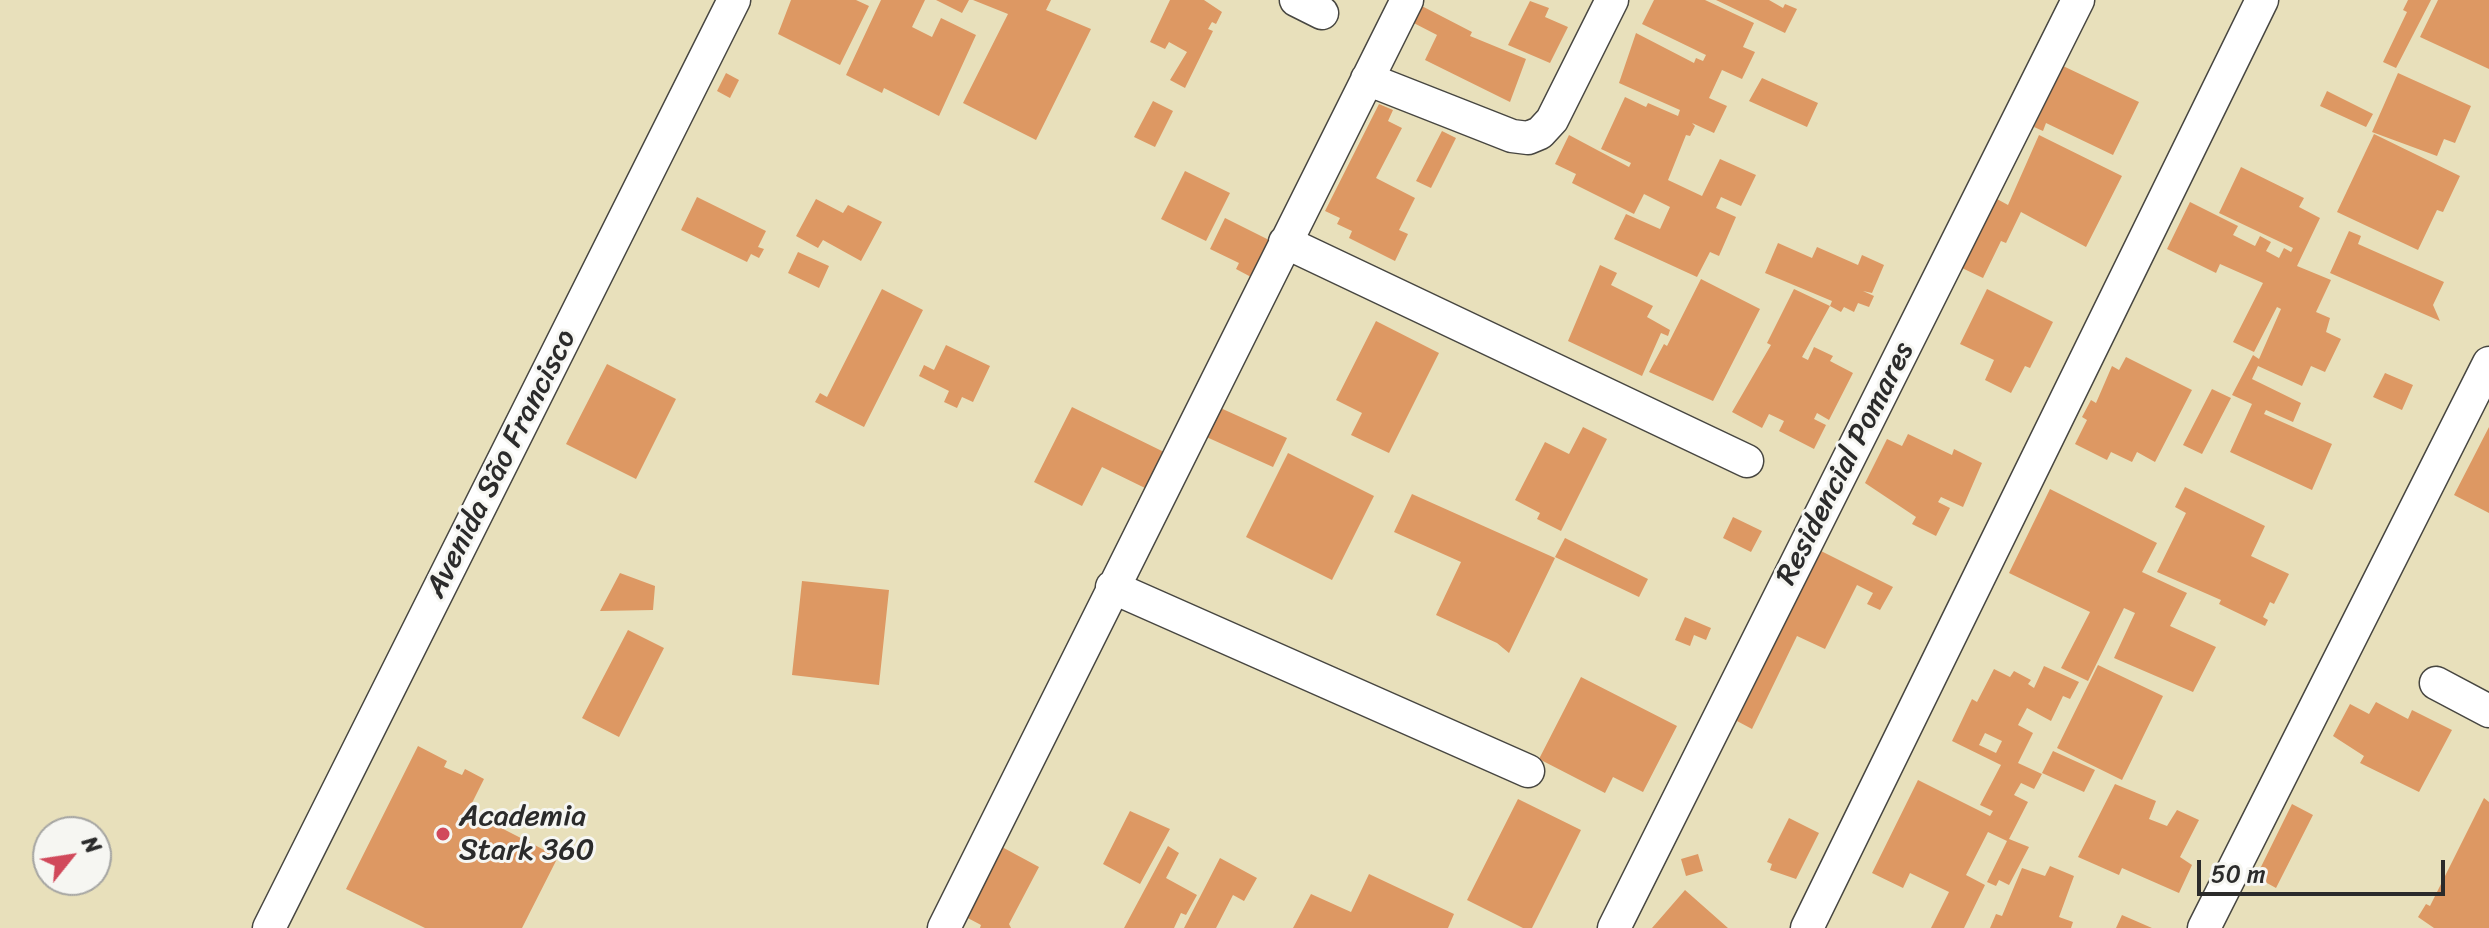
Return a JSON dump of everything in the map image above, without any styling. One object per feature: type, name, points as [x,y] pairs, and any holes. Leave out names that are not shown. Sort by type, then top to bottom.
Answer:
[{"type":"street","name":"Avenida São Francisco","points":[[269,928],[734,0]]},
{"type":"street","points":[[944,928],[1407,0]]},
{"type":"street","points":[[1367,79],[1512,136],[1528,138],[1540,133],[1552,120],[1612,0]]},
{"type":"street","name":"Residencial Pomares","points":[[1614,928],[2078,0]]},
{"type":"street","points":[[1807,928],[2262,0]]},
{"type":"street","points":[[1285,242],[1747,461]]},
{"type":"street","points":[[2204,928],[2489,363]]},
{"type":"street","points":[[1112,587],[1528,771]]},
{"type":"street","points":[[2436,683],[2489,711]]},
{"type":"building","points":[[791,0],[856,0],[869,6],[840,65],[778,34]]},
{"type":"building","points":[[881,0],[925,0],[912,27],[932,37],[941,18],[976,35],[939,116],[884,88],[882,93],[846,75]]},
{"type":"building","points":[[936,0],[969,0],[962,13]]},
{"type":"building","points":[[973,0],[1051,0],[1046,10],[1091,29],[1036,140],[963,103],[1008,14]]},
{"type":"building","points":[[1170,0],[1204,0],[1222,12],[1216,24],[1212,22],[1208,29],[1213,31],[1185,88],[1170,80],[1187,52],[1169,42],[1165,49],[1150,42]]},
{"type":"building","points":[[1654,0],[1705,0],[1754,23],[1743,47],[1755,52],[1742,79],[1722,70],[1709,98],[1727,106],[1714,133],[1692,123],[1695,126],[1690,136],[1686,135],[1668,180],[1702,196],[1720,159],[1756,175],[1741,206],[1721,197],[1716,208],[1736,217],[1719,256],[1710,252],[1697,277],[1614,239],[1626,214],[1660,229],[1670,207],[1644,194],[1634,214],[1572,183],[1576,174],[1555,164],[1569,135],[1629,167],[1631,163],[1601,149],[1625,97],[1678,116],[1680,110],[1619,83],[1636,33],[1694,63],[1696,58],[1703,61],[1706,55],[1642,24]]},
{"type":"building","points":[[1716,0],[1769,0],[1783,8],[1785,4],[1797,9],[1785,33]]},
{"type":"building","points":[[2408,0],[2431,0],[2396,68],[2383,62],[2407,12],[2403,10]]},
{"type":"building","points":[[2438,0],[2489,0],[2489,69],[2420,37]]},
{"type":"building","points":[[1530,1],[1549,8],[1545,17],[1568,27],[1550,63],[1508,45]]},
{"type":"building","points":[[1414,2],[1472,32],[1470,36],[1526,59],[1510,102],[1425,60],[1437,35],[1406,19]]},
{"type":"building","points":[[2063,66],[2139,102],[2113,155],[2046,123],[2043,131],[2034,127]]},
{"type":"building","points":[[726,73],[739,80],[730,98],[717,91]]},
{"type":"building","points":[[2398,73],[2471,106],[2455,143],[2444,139],[2437,156],[2372,132]]},
{"type":"building","points":[[1762,78],[1818,103],[1807,127],[1749,101]]},
{"type":"building","points":[[2327,91],[2373,114],[2366,127],[2320,106]]},
{"type":"building","points":[[1153,101],[1173,111],[1155,147],[1134,137]]},
{"type":"building","points":[[1379,104],[1393,110],[1388,121],[1402,128],[1376,178],[1415,198],[1399,230],[1408,234],[1395,261],[1349,238],[1352,231],[1337,224],[1340,218],[1325,211]]},
{"type":"building","points":[[1442,131],[1456,138],[1431,188],[1416,181]]},
{"type":"building","points":[[2374,134],[2460,176],[2443,212],[2437,210],[2418,250],[2337,212]]},
{"type":"building","points":[[2039,135],[2122,176],[2086,247],[2021,212],[2006,243],[2001,241],[1983,278],[1962,268],[1997,199],[2008,205]]},
{"type":"building","points":[[2241,167],[2304,198],[2299,207],[2320,218],[2297,266],[2331,280],[2316,312],[2330,318],[2326,332],[2341,339],[2325,372],[2311,366],[2302,386],[2258,366],[2252,379],[2301,403],[2293,422],[2266,410],[2264,414],[2332,444],[2312,490],[2230,452],[2252,404],[2232,395],[2253,355],[2259,359],[2281,309],[2277,307],[2254,352],[2233,342],[2263,283],[2220,264],[2216,273],[2167,249],[2190,202],[2238,226],[2233,235],[2255,246],[2260,236],[2271,242],[2266,251],[2279,258],[2284,248],[2291,252],[2293,248],[2219,213]]},
{"type":"building","points":[[1185,171],[1230,193],[1206,241],[1161,219]]},
{"type":"building","points":[[697,197],[766,231],[758,247],[764,249],[759,258],[751,254],[747,262],[681,230]]},
{"type":"building","points":[[816,199],[843,213],[848,205],[882,222],[861,261],[823,240],[818,248],[796,236]]},
{"type":"building","points":[[1225,218],[1269,240],[1251,277],[1236,269],[1239,263],[1210,249]]},
{"type":"building","points":[[2349,231],[2361,236],[2358,244],[2444,282],[2433,305],[2440,321],[2330,273]]},
{"type":"building","points":[[1778,243],[1812,258],[1817,247],[1858,265],[1862,255],[1884,265],[1872,293],[1863,291],[1874,296],[1869,307],[1858,303],[1854,312],[1844,307],[1841,312],[1830,306],[1832,301],[1765,273]]},
{"type":"building","points":[[798,252],[829,266],[819,288],[788,273]]},
{"type":"building","points":[[1600,265],[1617,273],[1611,285],[1653,306],[1647,317],[1670,330],[1668,336],[1661,333],[1642,376],[1568,341]]},
{"type":"building","points":[[1701,279],[1760,309],[1713,401],[1649,372],[1664,344],[1667,346]]},
{"type":"building","points":[[882,289],[923,310],[864,427],[815,402],[820,393],[827,397]]},
{"type":"building","points":[[1794,289],[1830,306],[1802,357],[1808,360],[1814,347],[1833,356],[1830,361],[1853,373],[1829,420],[1817,413],[1814,419],[1826,425],[1814,449],[1779,431],[1784,421],[1769,414],[1762,428],[1732,412],[1771,345],[1767,343]]},
{"type":"building","points":[[1987,289],[2053,322],[2030,368],[2025,366],[2011,393],[1985,380],[1994,360],[1960,344]]},
{"type":"building","points":[[1376,321],[1439,353],[1389,453],[1351,435],[1362,413],[1336,400]]},
{"type":"building","points":[[946,345],[990,366],[973,402],[962,397],[957,408],[944,402],[949,391],[919,376],[924,365],[934,370]]},
{"type":"building","points":[[2126,357],[2192,390],[2155,462],[2137,452],[2132,462],[2111,452],[2107,460],[2075,444],[2087,420],[2082,417],[2091,400],[2096,403],[2112,366],[2119,370]]},
{"type":"building","points":[[607,364],[676,399],[636,479],[566,444]]},
{"type":"building","points":[[2385,373],[2413,385],[2402,410],[2373,397]]},
{"type":"building","points":[[2212,389],[2231,398],[2202,454],[2183,445]]},
{"type":"building","points":[[1216,406],[1287,438],[1273,467],[1202,435]]},
{"type":"building","points":[[1072,407],[1164,452],[1145,488],[1102,467],[1082,506],[1034,482]]},
{"type":"building","points":[[1583,427],[1607,439],[1561,531],[1537,519],[1540,513],[1515,500],[1545,442],[1569,454]]},
{"type":"building","points":[[2489,427],[2489,513],[2454,495]]},
{"type":"building","points":[[1908,434],[1952,455],[1954,449],[1982,463],[1963,507],[1941,497],[1938,502],[1950,508],[1936,536],[1912,524],[1916,517],[1865,483],[1887,439],[1902,446]]},
{"type":"building","points":[[1288,453],[1374,496],[1332,580],[1246,537]]},
{"type":"building","points":[[2185,487],[2265,526],[2251,556],[2289,574],[2274,604],[2270,602],[2263,617],[2268,620],[2265,626],[2219,604],[2221,600],[2157,572],[2186,513],[2175,507]]},
{"type":"building","points":[[2050,489],[2157,543],[2142,572],[2187,593],[2170,626],[2216,647],[2193,692],[2114,658],[2135,613],[2124,608],[2088,681],[2061,668],[2090,612],[2009,573]]},
{"type":"building","points":[[1412,494],[1555,558],[1509,653],[1497,643],[1436,615],[1461,562],[1394,532]]},
{"type":"building","points":[[1733,517],[1762,531],[1751,552],[1723,538]]},
{"type":"building","points":[[1565,538],[1648,579],[1639,597],[1555,557]]},
{"type":"building","points":[[1821,551],[1893,587],[1880,610],[1867,604],[1873,593],[1857,585],[1825,649],[1797,636],[1752,729],[1737,721]]},
{"type":"building","points":[[620,573],[655,586],[653,610],[600,611]]},
{"type":"building","points":[[802,581],[889,590],[879,685],[792,675]]},
{"type":"building","points":[[1685,617],[1711,628],[1706,640],[1694,635],[1690,646],[1675,640]]},
{"type":"building","points":[[628,630],[664,648],[619,737],[582,718]]},
{"type":"building","points":[[2098,665],[2163,696],[2122,780],[2057,748]]},
{"type":"building","points":[[2044,666],[2079,682],[2070,699],[2063,696],[2051,721],[2027,708],[2018,725],[2033,733],[2018,763],[2042,774],[2034,789],[2021,783],[2014,795],[2028,802],[2009,839],[2029,847],[2009,885],[1999,880],[1996,886],[1987,882],[2007,841],[1988,832],[1966,875],[1985,885],[1964,928],[1931,928],[1949,892],[1910,873],[1903,888],[1872,873],[1918,780],[1990,816],[1993,811],[1980,805],[2001,765],[1952,741],[1972,699],[1977,702],[1994,669],[2010,677],[2014,671],[2031,680],[2028,684],[2034,688]],"holes":[[[1985,733],[2002,741],[1996,753],[1979,745]]]},
{"type":"building","points":[[1581,677],[1677,726],[1643,792],[1613,777],[1605,793],[1539,759]]},
{"type":"building","points":[[2376,702],[2408,719],[2412,710],[2452,730],[2419,792],[2360,763],[2364,756],[2333,736],[2350,704],[2369,714]]},
{"type":"building","name":"Academia Stark 360","points":[[418,746],[447,761],[444,767],[462,775],[465,769],[484,779],[468,811],[558,857],[522,928],[425,928],[346,889]]},
{"type":"building","points":[[2053,751],[2095,770],[2084,792],[2042,773]]},
{"type":"building","points":[[2115,784],[2156,801],[2149,819],[2167,826],[2177,810],[2199,820],[2180,857],[2192,865],[2179,893],[2122,868],[2119,875],[2078,857]]},
{"type":"building","points":[[2484,798],[2489,802],[2489,928],[2434,928],[2418,917],[2426,904],[2430,906]]},
{"type":"building","points":[[1518,799],[1581,830],[1532,928],[1523,928],[1467,900]]},
{"type":"building","points":[[2292,804],[2313,815],[2276,888],[2256,877]]},
{"type":"building","points":[[1130,811],[1170,829],[1140,884],[1103,864]]},
{"type":"building","points":[[1789,818],[1819,833],[1796,879],[1770,870],[1772,864],[1767,862]]},
{"type":"building","points":[[1168,846],[1179,853],[1166,878],[1197,895],[1186,915],[1181,913],[1174,928],[1124,928]]},
{"type":"building","points":[[1002,847],[1039,867],[1009,924],[1011,928],[980,928],[981,925],[964,916]]},
{"type":"building","points":[[1698,854],[1703,871],[1686,876],[1681,859]]},
{"type":"building","points":[[1220,858],[1257,878],[1244,901],[1233,895],[1216,928],[1184,928]]},
{"type":"building","points":[[2050,866],[2074,876],[2059,917],[2073,922],[2071,928],[1990,928],[1996,914],[2002,916],[2022,868],[2045,876]]},
{"type":"building","points":[[1369,874],[1454,914],[1448,928],[1293,928],[1311,894],[1351,912]]},
{"type":"building","points":[[1685,890],[1728,928],[1652,928]]},
{"type":"building","points":[[2122,915],[2152,928],[2116,928]]},
{"type":"place","name":"Academia Stark 360","points":[[443,834]]}]
